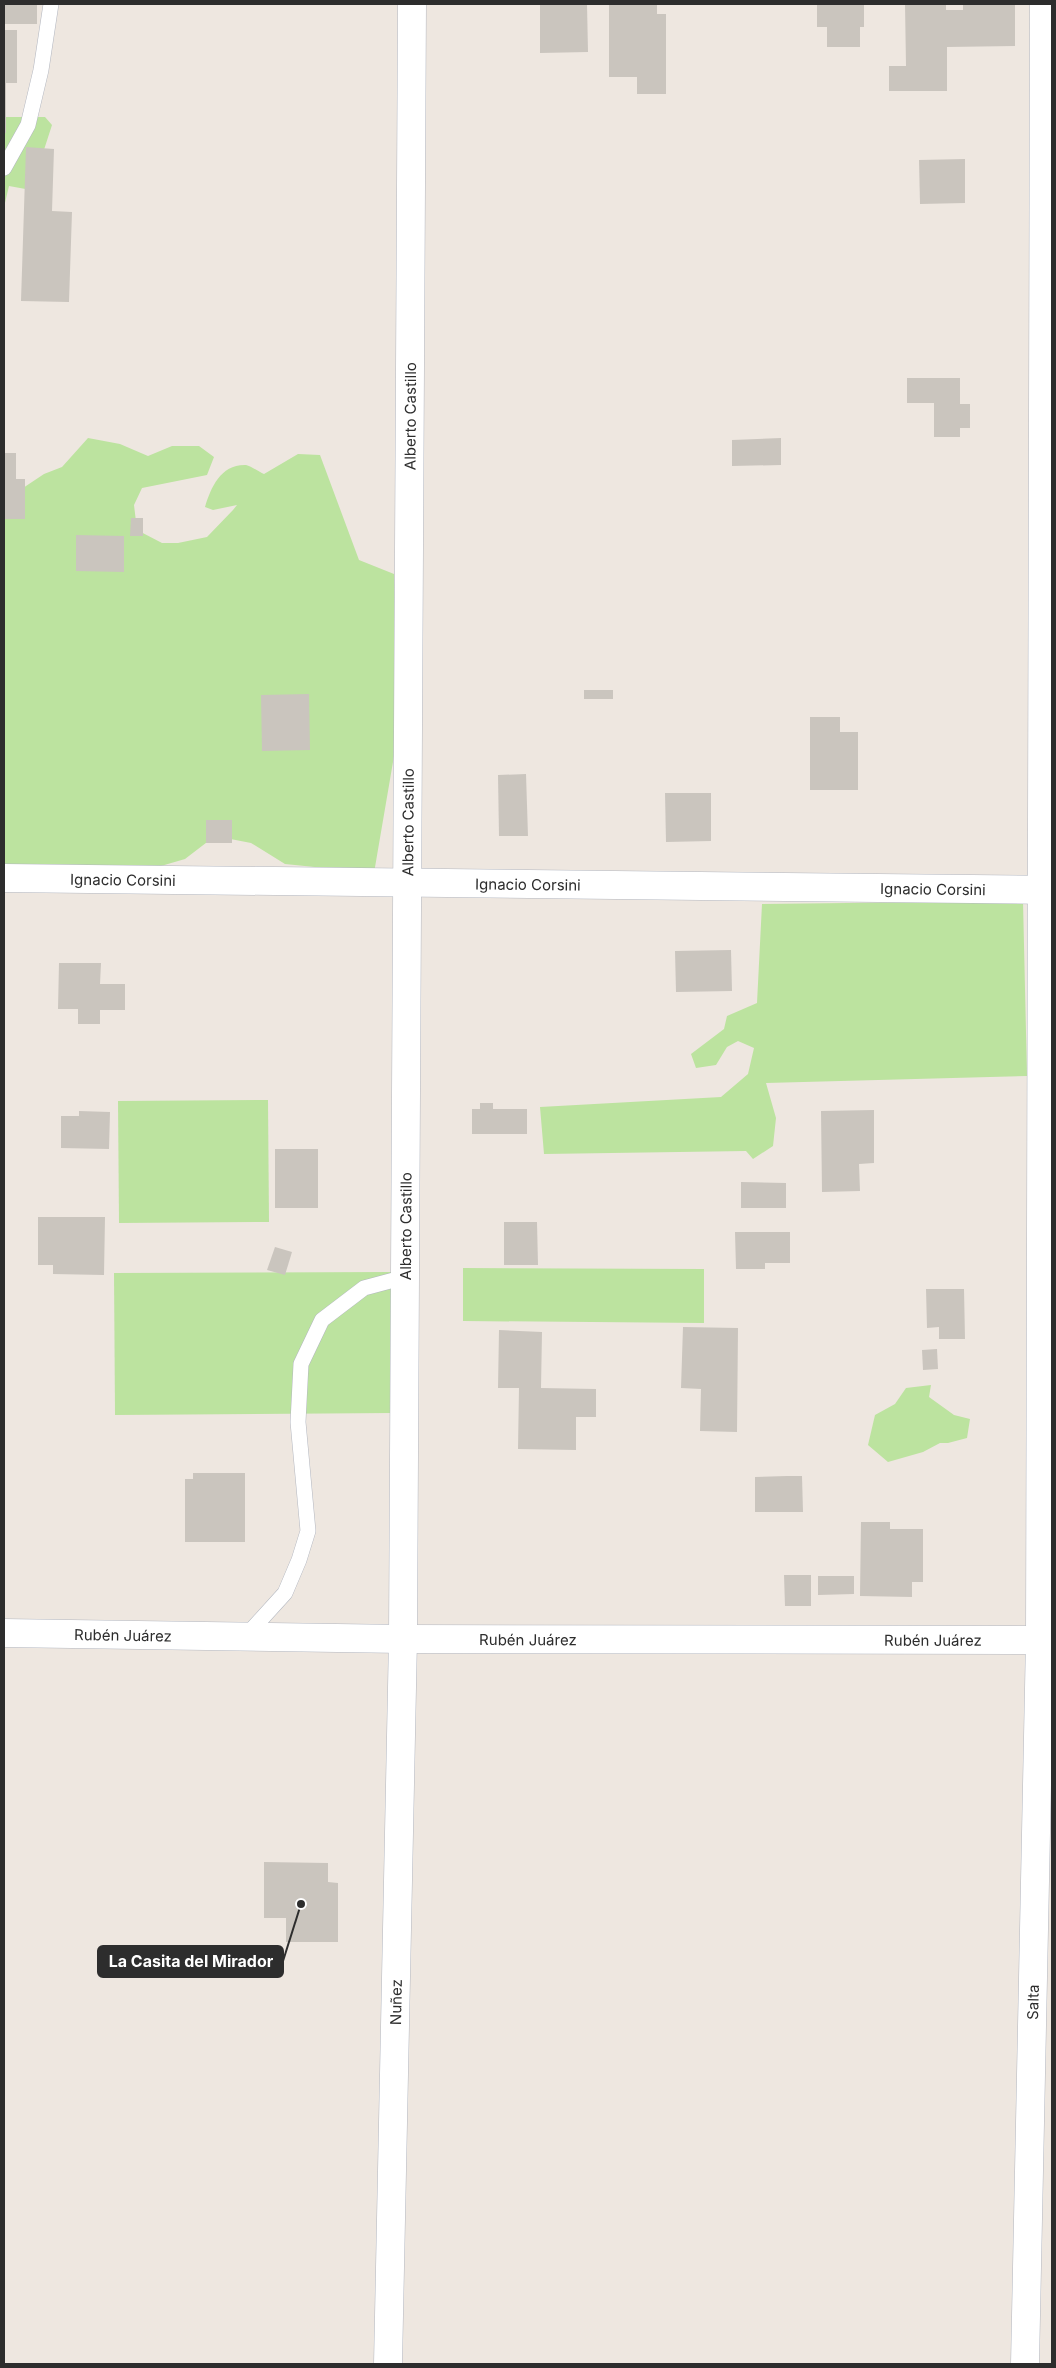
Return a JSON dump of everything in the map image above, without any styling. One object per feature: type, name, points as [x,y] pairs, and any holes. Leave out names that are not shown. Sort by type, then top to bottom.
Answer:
[{"type":"street","name":"Alberto Castillo","points":[[402,1639],[412,4]]},
{"type":"street","name":"Salta","points":[[1025,2364],[1046,1640],[1047,890],[1044,4]]},
{"type":"street","name":"Ignacio Corsini","points":[[4,878],[1047,890]]},
{"type":"street","name":"Rubén Juárez","points":[[4,1633],[402,1639],[1046,1640]]},
{"type":"street","name":"Nuñez","points":[[388,2364],[402,1639]]},
{"type":"lane","points":[[4,168],[28,125],[41,70],[50,4]]},
{"type":"lane","points":[[245,1637],[285,1593],[299,1560],[308,1531],[298,1422],[301,1364],[322,1320],[364,1288],[405,1277]]},
{"type":"green space","points":[[4,117],[45,117],[52,125],[31,190],[9,186],[4,207]]},
{"type":"green space","points":[[88,438],[120,444],[148,456],[172,446],[199,446],[214,457],[207,475],[142,488],[134,505],[137,530],[162,543],[178,543],[207,537],[233,510],[237,505],[213,510],[205,507],[210,492],[218,478],[230,468],[246,465],[264,474],[298,454],[320,455],[359,560],[394,574],[400,721],[374,873],[285,864],[251,843],[215,836],[185,859],[161,866],[4,873],[4,489],[20,490],[44,474],[62,467]]},
{"type":"green space","points":[[1023,901],[1027,1076],[766,1083],[776,1118],[773,1146],[753,1159],[746,1151],[544,1154],[540,1107],[721,1097],[748,1074],[754,1048],[738,1041],[727,1047],[716,1065],[696,1068],[691,1054],[724,1029],[727,1016],[757,1003],[762,904]]},
{"type":"green space","points":[[268,1100],[269,1222],[119,1223],[118,1101]]},
{"type":"green space","points":[[463,1268],[704,1269],[704,1323],[463,1321]]},
{"type":"green space","points":[[392,1272],[393,1413],[115,1415],[114,1273]]},
{"type":"green space","points":[[931,1385],[929,1397],[954,1415],[970,1419],[967,1438],[940,1443],[923,1452],[888,1462],[868,1445],[875,1415],[895,1404],[906,1388]]},
{"type":"building","points":[[4,4],[37,4],[37,24],[4,24]]},
{"type":"building","points":[[540,4],[587,4],[588,52],[540,53]]},
{"type":"building","points":[[609,4],[657,4],[657,14],[666,14],[666,94],[637,94],[637,77],[609,77]]},
{"type":"building","points":[[817,4],[864,4],[864,27],[860,27],[860,47],[827,47],[827,27],[817,27]]},
{"type":"building","points":[[905,4],[946,4],[946,10],[963,10],[963,4],[1015,4],[1015,46],[947,47],[947,91],[889,91],[889,66],[906,66]]},
{"type":"building","points":[[4,30],[17,30],[17,83],[6,83],[6,133],[4,133]]},
{"type":"building","points":[[26,147],[54,149],[52,211],[72,212],[69,302],[21,301]]},
{"type":"building","points":[[965,159],[965,203],[920,204],[919,160]]},
{"type":"building","points":[[907,378],[960,378],[960,404],[970,404],[970,428],[960,428],[960,437],[934,437],[934,403],[907,403]]},
{"type":"building","points":[[781,438],[781,465],[732,466],[732,440]]},
{"type":"building","points":[[4,453],[16,453],[16,479],[25,479],[25,519],[4,519]]},
{"type":"building","points":[[131,518],[143,518],[143,536],[130,536]]},
{"type":"building","points":[[76,535],[124,536],[124,572],[76,571]]},
{"type":"building","points":[[584,690],[613,690],[613,699],[584,699]]},
{"type":"building","points":[[309,694],[310,750],[262,751],[261,695]]},
{"type":"building","points":[[810,717],[840,717],[840,732],[858,732],[858,790],[810,790]]},
{"type":"building","points":[[526,774],[528,836],[499,836],[498,775]]},
{"type":"building","points":[[665,793],[711,793],[711,841],[666,842]]},
{"type":"building","points":[[206,820],[232,820],[232,843],[206,843]]},
{"type":"building","points":[[731,950],[732,991],[676,992],[675,951]]},
{"type":"building","points":[[59,963],[101,963],[100,984],[125,984],[125,1010],[100,1010],[100,1024],[78,1024],[78,1009],[58,1009]]},
{"type":"building","points":[[480,1103],[493,1103],[493,1109],[527,1109],[527,1134],[472,1134],[472,1109],[480,1109]]},
{"type":"building","points":[[874,1110],[874,1163],[859,1164],[860,1191],[822,1192],[821,1111]]},
{"type":"building","points":[[79,1111],[110,1112],[109,1149],[61,1148],[61,1116],[79,1116]]},
{"type":"building","points":[[275,1149],[318,1149],[318,1208],[275,1208]]},
{"type":"building","points":[[741,1182],[786,1183],[786,1208],[741,1208]]},
{"type":"building","points":[[38,1217],[105,1217],[104,1275],[53,1274],[53,1265],[38,1265]]},
{"type":"building","points":[[504,1222],[537,1222],[538,1265],[504,1265]]},
{"type":"building","points":[[735,1232],[790,1232],[790,1263],[765,1263],[765,1269],[736,1269]]},
{"type":"building","points":[[275,1247],[292,1252],[285,1275],[267,1270]]},
{"type":"building","points":[[926,1289],[964,1289],[965,1339],[939,1339],[939,1327],[927,1328]]},
{"type":"building","points":[[683,1327],[738,1328],[737,1432],[700,1431],[701,1389],[681,1388]]},
{"type":"building","points":[[499,1330],[542,1332],[541,1388],[596,1389],[596,1417],[576,1417],[576,1450],[518,1449],[519,1388],[498,1388]]},
{"type":"building","points":[[937,1349],[938,1369],[923,1370],[922,1350]]},
{"type":"building","points":[[193,1473],[245,1473],[245,1542],[185,1542],[185,1479],[193,1479]]},
{"type":"building","points":[[802,1476],[803,1512],[755,1512],[755,1477]]},
{"type":"building","points":[[861,1522],[890,1522],[890,1529],[923,1529],[923,1582],[912,1582],[912,1597],[860,1596]]},
{"type":"building","points":[[784,1575],[811,1575],[811,1606],[785,1606]]},
{"type":"building","points":[[818,1576],[854,1576],[854,1594],[818,1595]]},
{"type":"building","points":[[264,1862],[328,1863],[328,1882],[338,1883],[338,1942],[286,1942],[286,1918],[264,1918]]},
{"type":"place","name":"La Casita del Mirador","points":[[301,1904]]}]
